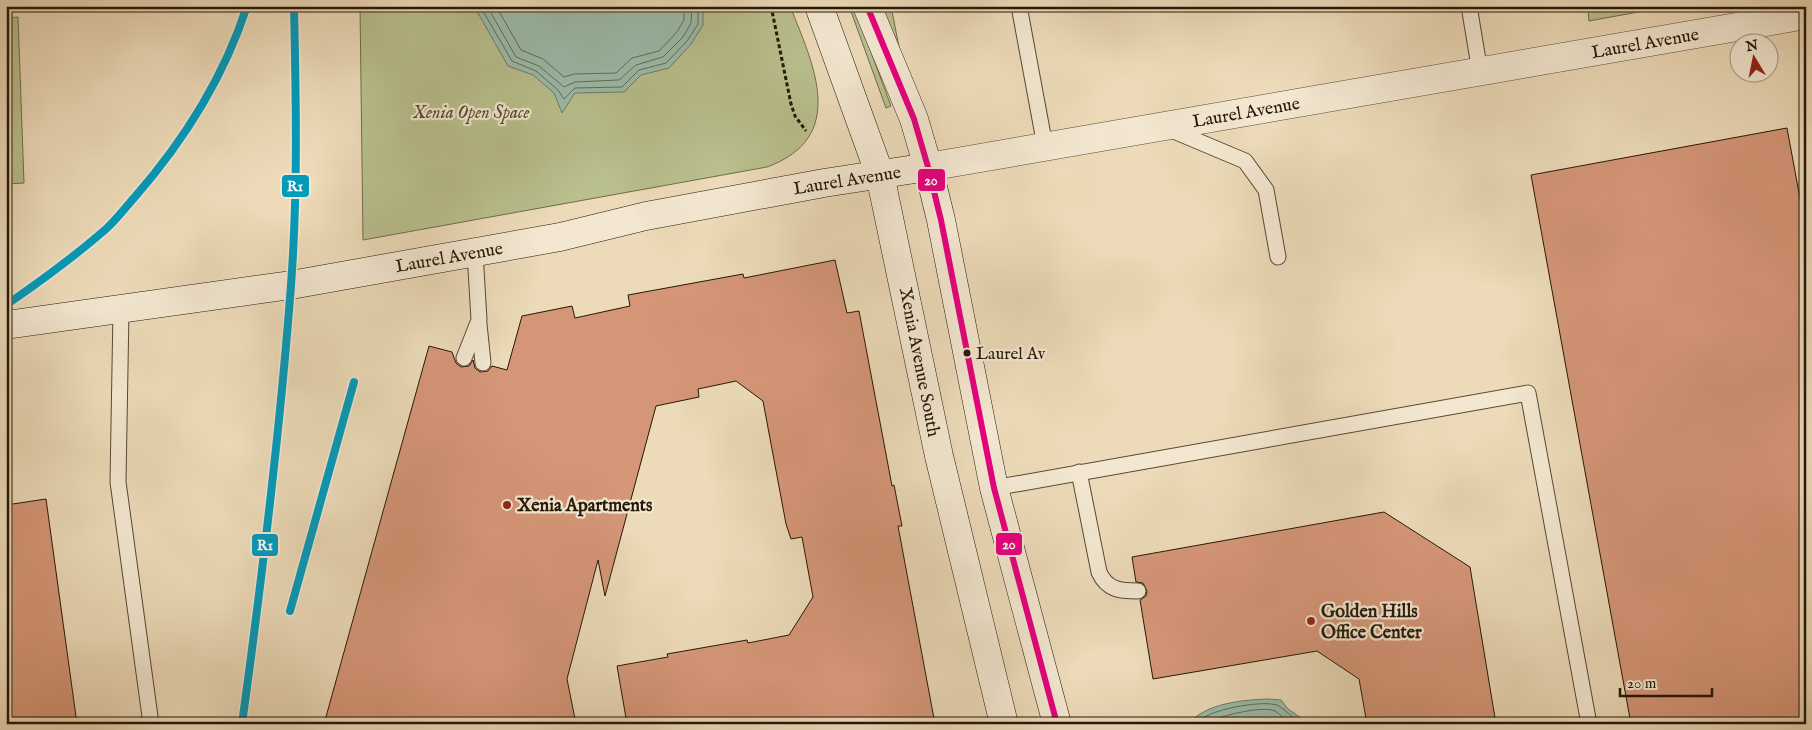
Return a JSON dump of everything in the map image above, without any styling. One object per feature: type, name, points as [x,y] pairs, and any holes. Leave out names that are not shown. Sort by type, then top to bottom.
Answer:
[{"type":"street","name":"Xenia Avenue South","points":[[819,6],[880,175],[939,456],[1004,724]]},
{"type":"street","points":[[867,6],[914,119],[928,167],[943,232],[994,488],[1057,724]]},
{"type":"street","name":"Laurel Avenue","points":[[6,325],[291,285],[560,237],[646,216],[824,183],[928,167],[1806,15]]},
{"type":"lane","points":[[1019,6],[1045,146]]},
{"type":"lane","points":[[1469,6],[1480,72]]},
{"type":"lane","points":[[1163,126],[1246,161],[1266,190],[1278,257]]},
{"type":"lane","points":[[475,252],[483,363]]},
{"type":"lane","points":[[121,310],[118,482],[151,724]]},
{"type":"lane","points":[[464,358],[479,320]]},
{"type":"lane","points":[[994,488],[1528,393],[1589,724]]},
{"type":"lane","points":[[1079,472],[1099,572],[1109,587],[1122,591],[1138,591]]},
{"type":"path","points":[[771,6],[791,104],[795,116],[806,131]]},
{"type":"green space","name":"Xenia Open Space","points":[[360,6],[790,6],[808,51],[814,75],[818,97],[816,118],[808,137],[792,154],[767,167],[363,240]]},
{"type":"green space","points":[[849,6],[854,6],[891,106],[886,108]]},
{"type":"green space","points":[[878,6],[891,6],[899,47]]},
{"type":"green space","points":[[1617,6],[1671,6],[1589,21],[1588,11]]},
{"type":"green space","points":[[18,17],[24,183],[6,184],[6,18]]},
{"type":"water","points":[[474,6],[703,6],[703,25],[691,44],[669,68],[641,75],[624,92],[575,93],[562,113],[554,93],[533,75],[508,66]]},
{"type":"water","points":[[1247,700],[1281,700],[1288,709],[1310,724],[1189,724],[1196,717],[1214,707]]},
{"type":"building","points":[[1787,128],[1806,231],[1806,724],[1631,724],[1531,175]]},
{"type":"building","name":"Xenia Apartments","points":[[835,260],[847,313],[859,311],[892,486],[894,485],[902,526],[898,526],[935,724],[627,724],[617,666],[668,657],[667,654],[747,640],[748,643],[789,635],[813,597],[802,537],[791,539],[786,524],[763,401],[736,381],[698,389],[699,397],[656,406],[605,596],[598,560],[567,679],[576,724],[324,724],[429,346],[452,352],[456,363],[461,367],[469,366],[473,360],[475,368],[480,372],[488,371],[492,366],[507,370],[522,316],[572,306],[575,318],[630,306],[628,295],[743,274],[744,278]]},
{"type":"building","points":[[46,499],[77,724],[6,724],[6,505]]},
{"type":"building","name":"Golden Hills Office Center","points":[[1384,512],[1470,567],[1496,724],[1367,724],[1359,679],[1317,651],[1153,679],[1140,600],[1146,596],[1147,591],[1143,583],[1136,582],[1132,557]]},
{"type":"transit line","name":"R1","points":[[6,305],[58,268],[106,229],[152,177],[185,131],[214,83],[227,58],[247,6]]},
{"type":"transit line","name":"R1","points":[[242,724],[270,505],[291,285],[296,180],[294,6]]},
{"type":"transit line","name":"20","points":[[867,6],[914,119],[928,167],[941,220],[994,488],[1057,724]]},
{"type":"transit line","name":"R1","points":[[290,611],[354,382]]},
{"type":"place","name":"Laurel Av","points":[[967,353]]},
{"type":"place","name":"Xenia Apartments","points":[[507,505]]},
{"type":"place","name":"Golden Hills Office Center","points":[[1311,621]]}]
